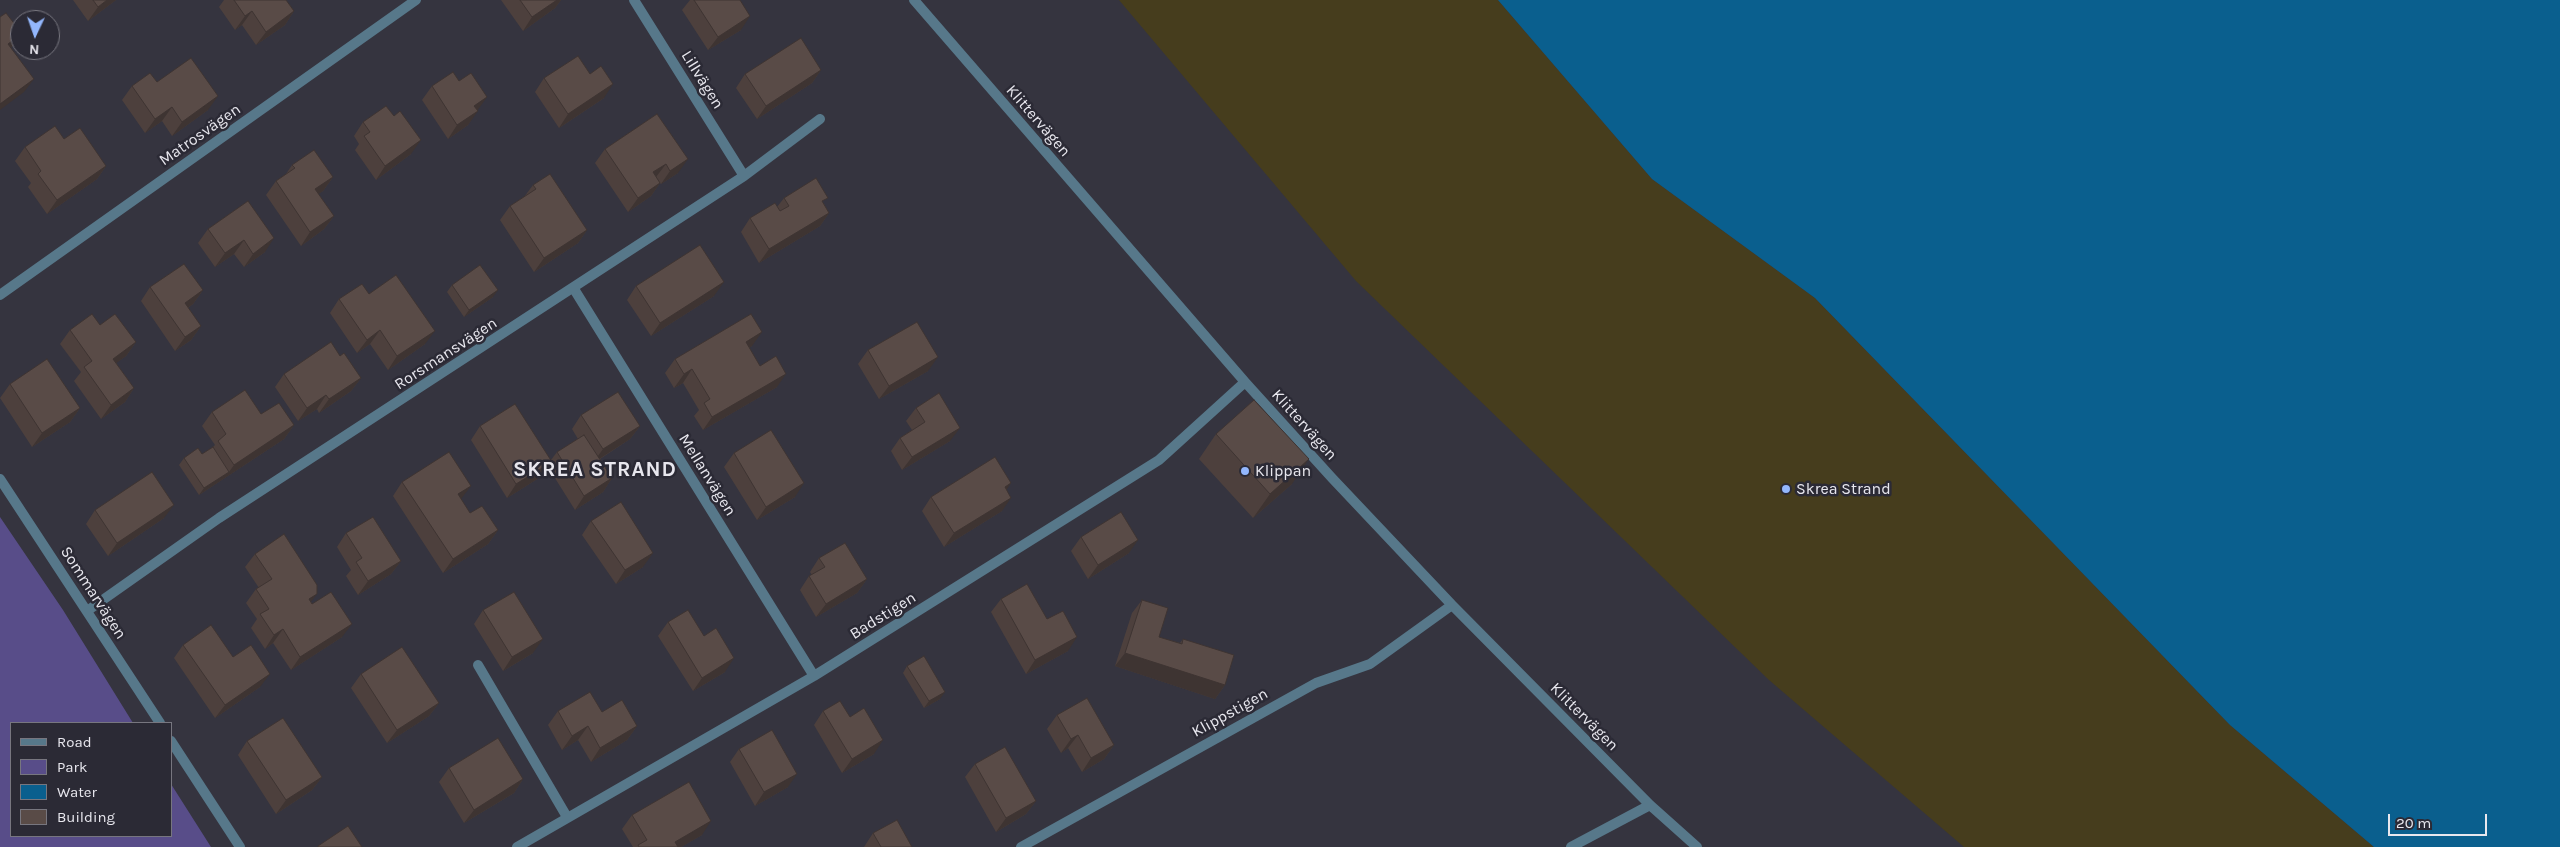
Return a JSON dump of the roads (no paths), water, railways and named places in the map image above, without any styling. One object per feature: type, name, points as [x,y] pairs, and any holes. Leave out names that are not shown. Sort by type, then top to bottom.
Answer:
[{"type":"street","name":"Matrosvägen","points":[[0,295],[416,0]]},
{"type":"street","name":"Lillvägen","points":[[634,0],[744,176]]},
{"type":"street","name":"Klittervägen","points":[[914,0],[1245,382],[1332,478],[1452,605],[1650,804],[1697,847]]},
{"type":"street","name":"Rorsmansvägen","points":[[87,611],[219,518],[574,289],[744,176],[820,119]]},
{"type":"street","name":"Mellanvägen","points":[[574,289],[814,676]]},
{"type":"street","name":"Badstigen","points":[[517,847],[814,676],[1159,460],[1245,382]]},
{"type":"street","name":"Sommarvägen","points":[[0,478],[159,722]]},
{"type":"street","name":"Klippstigen","points":[[1020,847],[1316,682],[1370,664],[1452,605]]},
{"type":"street","points":[[478,665],[567,817]]},
{"type":"street","points":[[172,743],[240,847]]},
{"type":"street","points":[[1571,847],[1650,804]]},
{"type":"water","points":[[1498,0],[2560,0],[2560,847],[2374,847],[2230,725],[1815,298],[1652,179]]},
{"type":"place","name":"Klippan","points":[[1245,471]]},
{"type":"place","name":"Skrea Strand","points":[[1786,489]]},
{"type":"district","name":"SKREA STRAND","points":[[595,470]]}]
